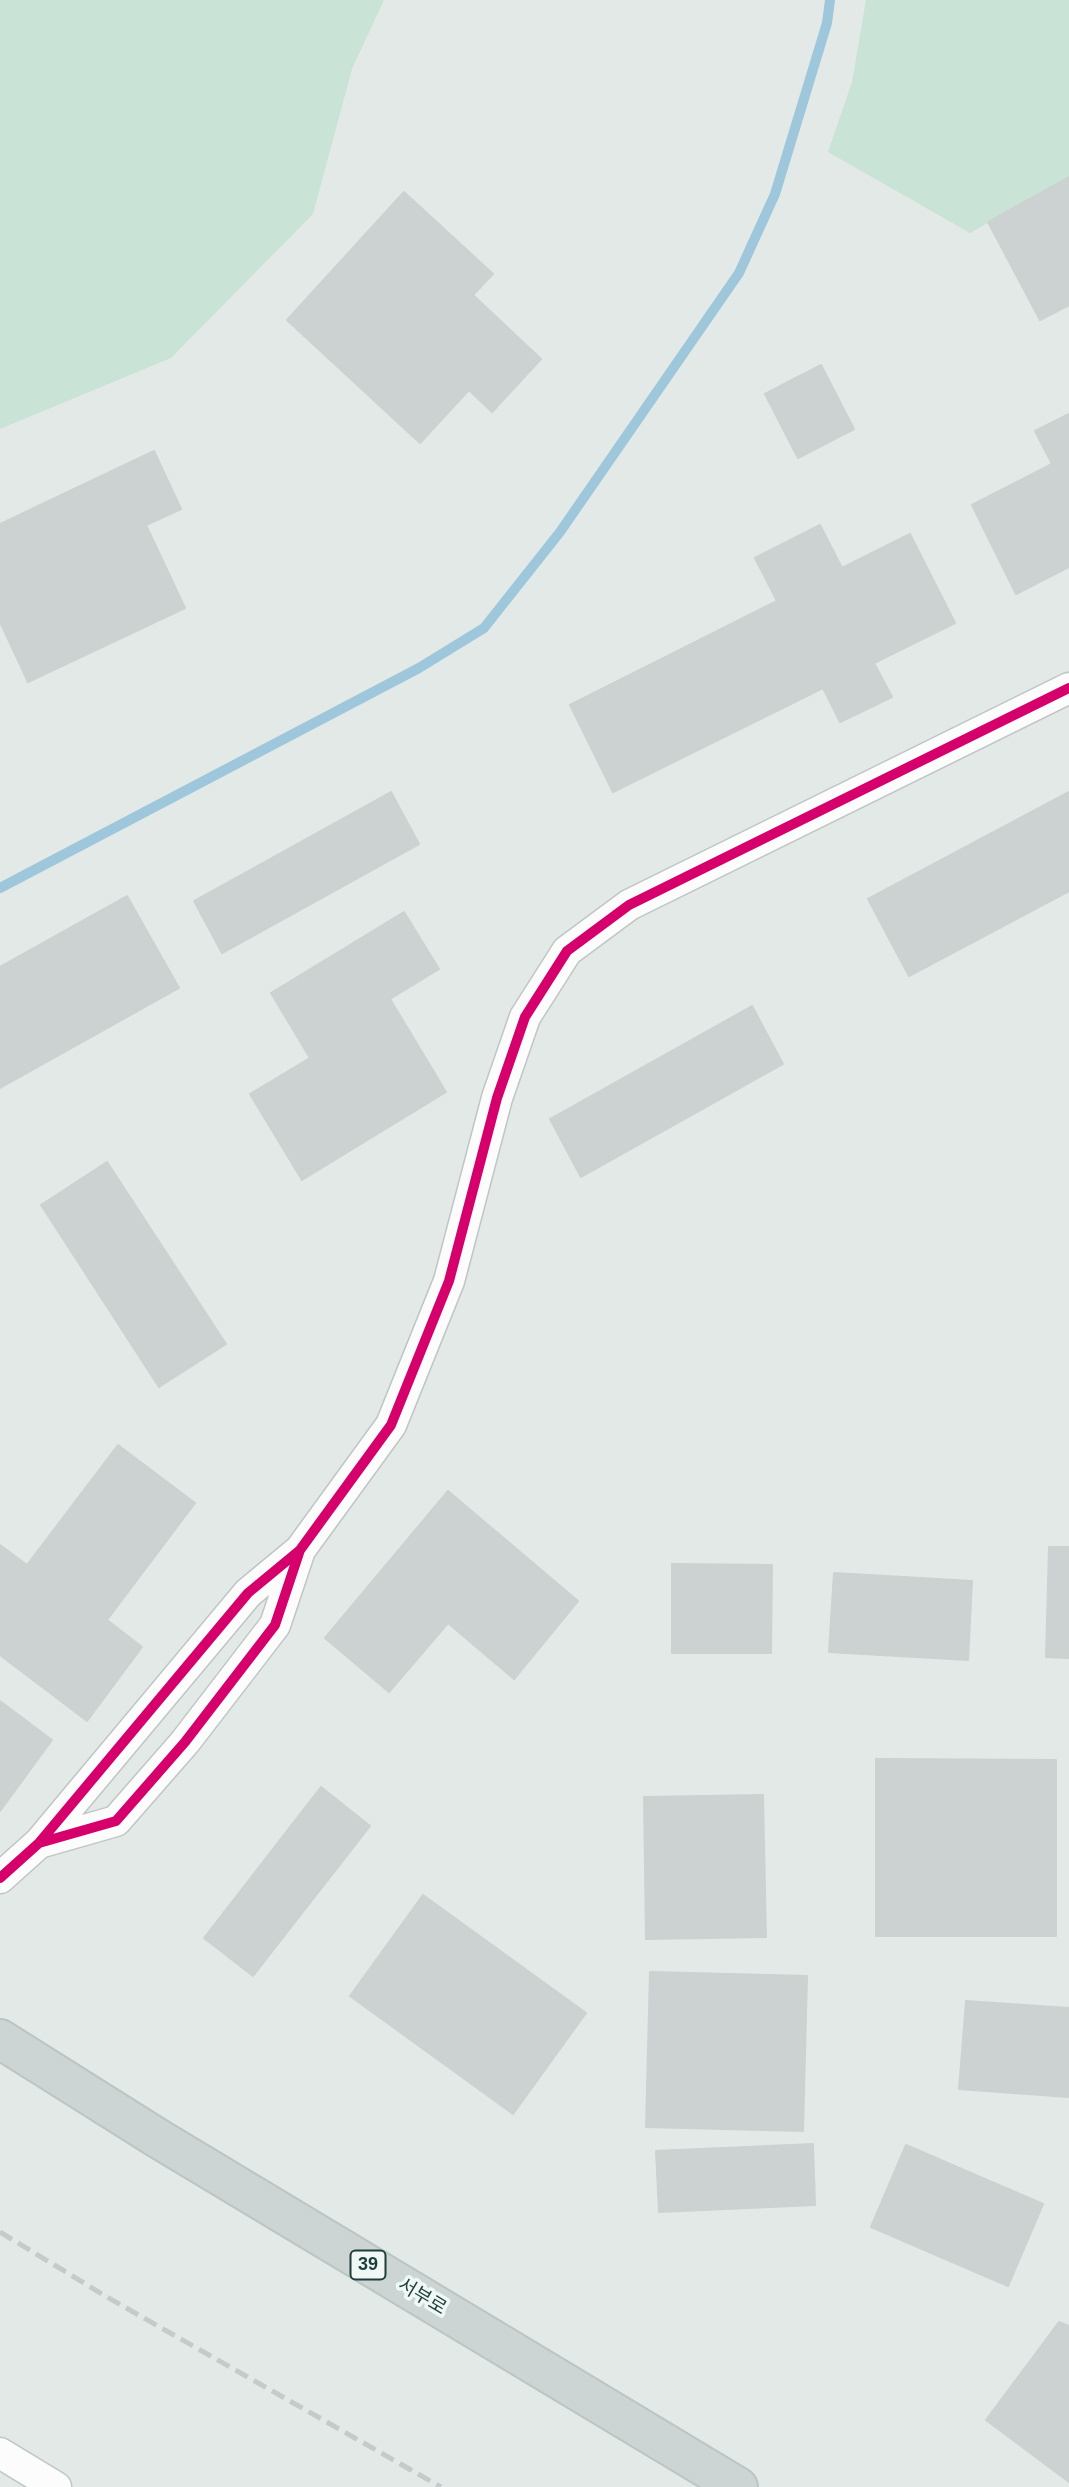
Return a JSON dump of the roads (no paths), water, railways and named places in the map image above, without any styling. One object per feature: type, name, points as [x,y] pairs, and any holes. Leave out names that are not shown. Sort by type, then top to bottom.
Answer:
[{"type":"main road","name":"서부로","points":[[0,2039],[159,2139],[738,2487]]},
{"type":"street","points":[[0,1878],[39,1843],[248,1592],[300,1550],[391,1425],[449,1281],[496,1098],[525,1017],[567,951],[629,905],[1069,688]]},
{"type":"street","points":[[39,1843],[116,1821],[185,1742],[275,1625],[300,1550]]},
{"type":"street","points":[[0,2453],[56,2487]]},
{"type":"waterway","points":[[0,888],[419,668],[484,628],[560,532],[739,273],[775,194],[827,23],[830,0]]},
{"type":"railway","points":[[0,2232],[107,2297],[441,2487]]}]
